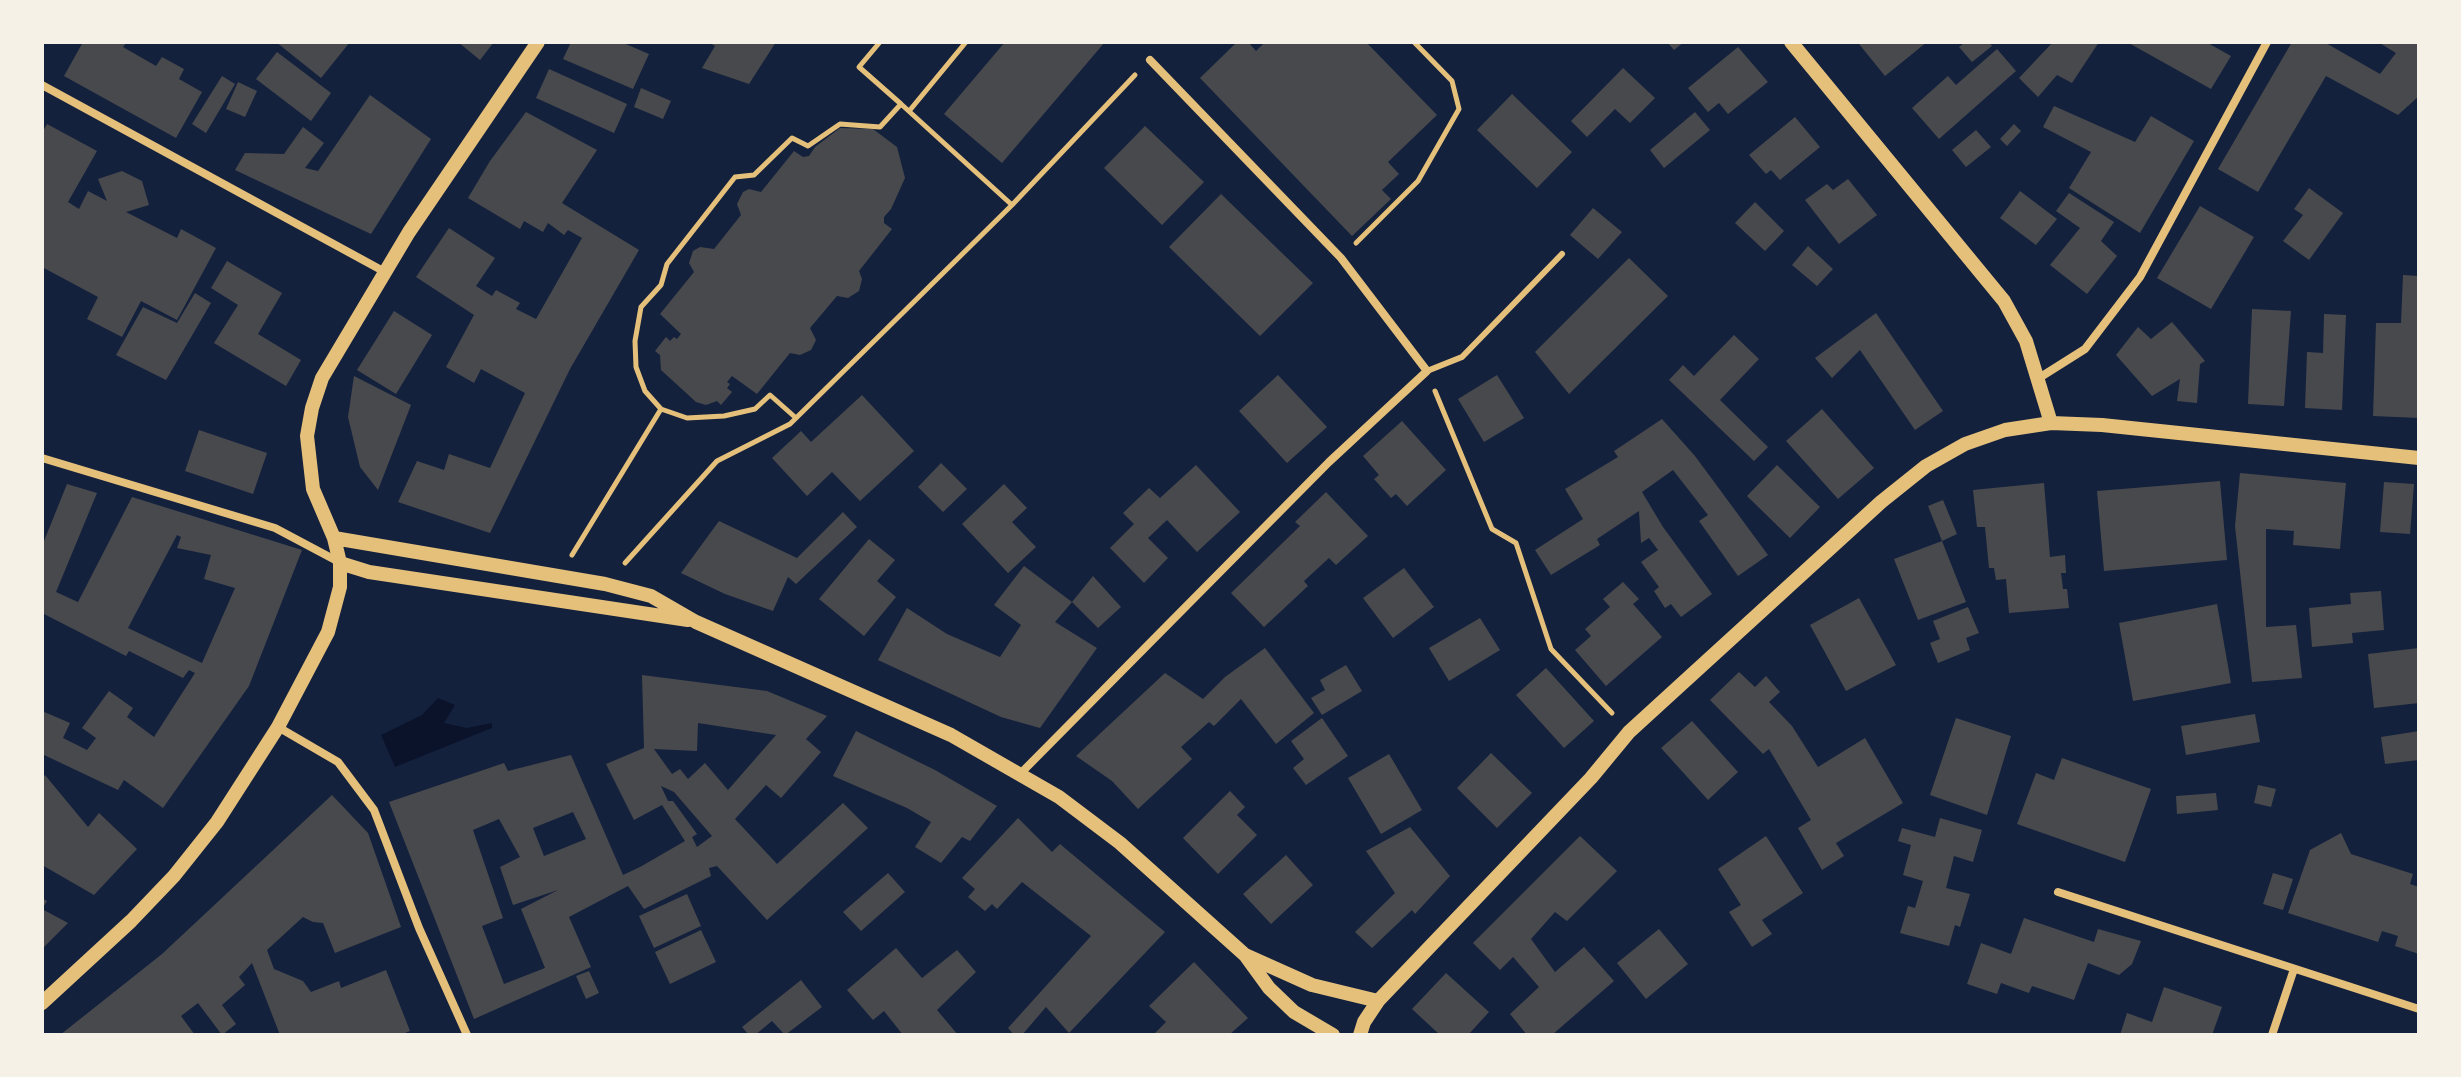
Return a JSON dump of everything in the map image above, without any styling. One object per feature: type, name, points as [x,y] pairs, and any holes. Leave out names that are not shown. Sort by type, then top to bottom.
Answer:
[{"type":"street","points":[[42,1003],[131,921],[174,876],[217,822],[278,727],[328,632],[340,587],[340,563],[334,538],[313,489],[307,436],[322,378],[409,232],[538,42]]},
{"type":"street","points":[[1791,42],[2004,301],[2026,341],[2051,423]]},
{"type":"street","points":[[2039,378],[2085,349],[2140,277],[2267,42]]},
{"type":"street","points":[[1021,773],[1329,462],[1427,371],[1341,258],[1150,60]]},
{"type":"street","points":[[42,85],[385,272]]},
{"type":"street","points":[[1360,1035],[1364,1022],[1378,1001],[1591,778],[1629,732],[1881,502],[1926,466],[1965,444],[2005,430],[2051,423],[2102,425],[2419,458]]},
{"type":"street","points":[[42,458],[275,528],[340,563],[369,572],[696,622]]},
{"type":"street","points":[[334,538],[605,584],[651,596],[696,622],[951,735],[1059,797],[1120,843],[1245,955],[1269,988],[1294,1012],[1333,1035]]},
{"type":"street","points":[[278,727],[338,762],[374,810],[419,928],[467,1035]]},
{"type":"street","points":[[2058,892],[2419,1009]]},
{"type":"street","points":[[1245,955],[1312,985],[1378,1001]]},
{"type":"street","points":[[2272,1035],[2294,969]]},
{"type":"lane","points":[[1427,371],[1462,357],[1562,254]]},
{"type":"path","points":[[880,42],[859,67],[1012,205]]},
{"type":"path","points":[[910,110],[966,42]]},
{"type":"path","points":[[1341,258],[1418,181],[1459,109],[1452,81],[1414,42]]},
{"type":"path","points":[[605,584],[717,461],[790,424],[1012,205],[1150,60]]},
{"type":"path","points":[[796,418],[770,395],[755,409],[724,416],[687,418],[661,409],[645,391],[636,367],[635,341],[641,307],[661,285],[667,264],[735,177],[754,175],[792,138],[808,146],[840,124],[880,127],[901,104]]},
{"type":"path","points":[[1427,371],[1492,529],[1516,543],[1551,649],[1629,732]]},
{"type":"path","points":[[560,576],[661,409]]},
{"type":"water","points":[[438,698],[455,705],[444,723],[467,728],[492,723],[492,728],[395,767],[381,735],[422,715]]},
{"type":"building","points":[[83,42],[127,42],[123,47],[156,66],[162,57],[184,69],[179,79],[202,92],[176,138],[64,76]]},
{"type":"building","points":[[276,42],[350,42],[321,78]]},
{"type":"building","points":[[458,42],[494,42],[480,60]]},
{"type":"building","points":[[571,42],[621,42],[649,54],[633,89],[563,59]]},
{"type":"building","points":[[708,42],[776,42],[749,84],[702,68],[715,46]]},
{"type":"building","points":[[1005,42],[1105,42],[1002,163],[944,114]]},
{"type":"building","points":[[1237,42],[1248,42],[1256,51],[1265,42],[1366,42],[1437,115],[1388,162],[1399,174],[1382,190],[1391,199],[1352,236],[1200,78]]},
{"type":"building","points":[[1667,42],[1684,42],[1674,50]]},
{"type":"building","points":[[1927,42],[1885,76],[1859,44]]},
{"type":"building","points":[[1965,42],[1989,42],[1992,46],[1972,62],[1959,47]]},
{"type":"building","points":[[2053,42],[2099,42],[2072,83],[2057,75],[2038,97],[2019,78]]},
{"type":"building","points":[[2127,42],[2206,42],[2231,56],[2211,89]]},
{"type":"building","points":[[2292,42],[2324,42],[2380,74],[2396,53],[2378,42],[2419,42],[2419,96],[2398,115],[2326,76],[2258,192],[2218,169]]},
{"type":"building","points":[[1738,47],[1768,82],[1728,114],[1719,103],[1708,112],[1688,88]]},
{"type":"building","points":[[1997,49],[2016,71],[1939,139],[1912,108],[1948,76],[1956,85]]},
{"type":"building","points":[[277,52],[331,93],[311,121],[256,79]]},
{"type":"building","points":[[1623,68],[1655,98],[1630,123],[1615,109],[1587,137],[1571,121]]},
{"type":"building","points":[[549,69],[627,104],[614,133],[536,98]]},
{"type":"building","points":[[222,76],[235,84],[206,133],[192,124]]},
{"type":"building","points":[[238,82],[257,91],[245,117],[226,109]]},
{"type":"building","points":[[641,88],[671,101],[663,119],[634,107]]},
{"type":"building","points":[[1512,94],[1572,152],[1537,188],[1477,130]]},
{"type":"building","points":[[370,95],[431,139],[371,234],[235,170],[245,153],[284,154],[303,127],[324,143],[305,168],[318,171]]},
{"type":"building","points":[[2054,106],[2135,142],[2151,116],[2194,141],[2140,233],[2069,188],[2091,152],[2043,127]]},
{"type":"building","points":[[526,112],[597,150],[562,203],[639,250],[570,369],[490,533],[398,502],[417,461],[444,470],[449,454],[490,468],[525,393],[481,369],[474,383],[446,367],[474,315],[416,277],[449,228],[495,258],[476,286],[492,296],[496,290],[520,303],[516,309],[536,319],[582,238],[568,230],[564,235],[548,223],[543,232],[524,221],[520,229],[468,198],[490,161]]},
{"type":"building","points":[[1695,112],[1710,130],[1664,168],[1650,150]]},
{"type":"building","points":[[1795,117],[1820,147],[1780,180],[1771,170],[1766,174],[1749,155]]},
{"type":"building","points":[[47,124],[97,151],[68,202],[79,209],[88,191],[107,201],[98,179],[122,171],[142,181],[149,205],[126,212],[177,238],[181,229],[216,248],[177,320],[141,301],[122,337],[87,319],[98,297],[42,267],[42,133]]},
{"type":"building","points":[[2014,124],[2021,131],[2007,146],[2000,139]]},
{"type":"building","points":[[1145,126],[1204,182],[1162,225],[1104,168]]},
{"type":"building","points":[[840,128],[873,129],[897,147],[905,178],[884,217],[884,223],[892,229],[859,271],[862,279],[859,291],[848,298],[837,296],[810,328],[816,340],[811,350],[800,355],[790,353],[757,394],[732,376],[727,388],[732,392],[721,405],[717,401],[706,405],[696,402],[661,370],[660,355],[655,351],[666,337],[670,341],[681,334],[660,314],[694,272],[689,263],[693,251],[700,247],[714,249],[741,215],[737,204],[743,192],[749,189],[761,192],[794,151],[803,157],[809,156],[815,147]]},
{"type":"building","points":[[1976,130],[1991,147],[1966,167],[1952,150]]},
{"type":"building","points":[[1848,179],[1877,215],[1839,244],[1805,200],[1827,184],[1833,190]]},
{"type":"building","points":[[2309,188],[2343,213],[2309,260],[2283,241],[2303,215],[2294,209]]},
{"type":"building","points":[[2020,191],[2057,219],[2036,245],[2000,218]]},
{"type":"building","points":[[2069,193],[2114,222],[2101,241],[2117,256],[2087,294],[2050,265],[2080,228],[2056,211]]},
{"type":"building","points":[[1221,194],[1313,283],[1260,336],[1169,247]]},
{"type":"building","points":[[1755,202],[1784,231],[1765,251],[1735,223]]},
{"type":"building","points":[[2200,206],[2254,237],[2211,309],[2157,278]]},
{"type":"building","points":[[1593,208],[1622,232],[1598,259],[1570,235]]},
{"type":"building","points":[[1808,246],[1833,269],[1817,286],[1792,265]]},
{"type":"building","points":[[1629,258],[1668,296],[1569,394],[1535,352]]},
{"type":"building","points":[[227,261],[282,293],[258,334],[301,360],[286,386],[214,343],[238,305],[211,288]]},
{"type":"building","points":[[2403,275],[2419,276],[2419,418],[2373,416],[2376,323],[2401,323]]},
{"type":"building","points":[[195,293],[211,303],[166,380],[116,355],[143,307],[177,323]]},
{"type":"building","points":[[2252,309],[2291,311],[2284,406],[2248,404]]},
{"type":"building","points":[[394,311],[432,335],[396,394],[357,370]]},
{"type":"building","points":[[1876,313],[1943,411],[1915,430],[1860,350],[1832,378],[1815,358]]},
{"type":"building","points":[[2324,314],[2346,315],[2342,410],[2305,408],[2307,352],[2323,353]]},
{"type":"building","points":[[2172,322],[2205,361],[2200,364],[2197,403],[2177,401],[2180,379],[2152,396],[2116,355],[2138,327],[2151,339]]},
{"type":"building","points":[[1734,335],[1759,359],[1720,400],[1768,447],[1754,461],[1669,380],[1683,365],[1694,376]]},
{"type":"building","points":[[1278,375],[1327,427],[1287,463],[1239,411]]},
{"type":"building","points":[[1497,375],[1524,418],[1484,442],[1458,399]]},
{"type":"building","points":[[354,376],[411,405],[378,490],[360,467],[348,417]]},
{"type":"building","points":[[862,395],[914,451],[860,501],[832,472],[807,496],[772,458],[801,431],[811,442]]},
{"type":"building","points":[[1822,409],[1874,468],[1838,499],[1786,441]]},
{"type":"building","points":[[1662,419],[1695,456],[1768,555],[1738,576],[1699,521],[1708,515],[1673,470],[1642,492],[1663,527],[1712,594],[1681,617],[1671,604],[1665,608],[1654,591],[1659,587],[1641,562],[1658,550],[1649,538],[1641,543],[1639,511],[1597,539],[1600,545],[1551,575],[1535,550],[1583,519],[1565,489],[1618,457],[1614,451]]},
{"type":"building","points":[[1402,421],[1446,470],[1407,506],[1396,494],[1391,498],[1374,479],[1379,475],[1363,456]]},
{"type":"building","points":[[199,430],[267,453],[253,494],[185,471]]},
{"type":"building","points":[[941,463],[967,489],[943,512],[918,487]]},
{"type":"building","points":[[1196,465],[1240,512],[1197,552],[1167,520],[1148,538],[1168,558],[1144,583],[1110,548],[1134,524],[1123,513],[1149,488],[1160,498]]},
{"type":"building","points":[[1777,465],[1820,507],[1790,538],[1747,496]]},
{"type":"building","points":[[2240,473],[2346,483],[2340,549],[2293,545],[2294,531],[2266,529],[2266,627],[2296,625],[2302,678],[2252,682],[2235,526]]},
{"type":"building","points":[[2220,481],[2227,560],[2104,571],[2097,491]]},
{"type":"building","points":[[2384,482],[2414,484],[2410,534],[2380,532]]},
{"type":"building","points":[[2044,483],[2050,557],[2065,555],[2066,573],[2061,573],[2069,608],[2009,613],[2006,579],[1996,580],[1994,568],[1989,568],[1985,527],[1977,527],[1973,490]]},
{"type":"building","points":[[67,484],[97,493],[56,592],[78,602],[132,497],[302,550],[249,686],[163,808],[124,780],[118,790],[42,754],[42,711],[70,723],[63,738],[87,750],[96,738],[82,728],[109,691],[133,708],[127,717],[154,737],[195,673],[189,670],[183,678],[129,651],[126,656],[42,613],[42,546]],"holes":[[[177,535],[181,537],[177,548],[211,555],[204,579],[235,588],[202,663],[128,628]]]},
{"type":"building","points":[[1004,484],[1027,508],[1012,522],[1036,547],[1008,573],[962,524]]},
{"type":"building","points":[[1326,492],[1368,536],[1336,565],[1329,558],[1304,581],[1308,586],[1264,627],[1231,593],[1300,526],[1295,522]]},
{"type":"building","points":[[1943,500],[1957,534],[1942,541],[1928,506]]},
{"type":"building","points":[[843,512],[857,527],[796,584],[788,577],[773,611],[725,594],[681,573],[719,521],[797,558]]},
{"type":"building","points":[[869,539],[895,560],[877,581],[896,597],[864,636],[819,599]]},
{"type":"building","points":[[1942,541],[1966,602],[1918,620],[1894,559]]},
{"type":"building","points":[[1024,566],[1072,602],[1055,622],[1097,648],[1040,728],[1001,717],[878,660],[907,608],[947,634],[1000,657],[1021,625],[994,605]]},
{"type":"building","points":[[1404,568],[1434,607],[1393,638],[1363,598]]},
{"type":"building","points":[[1093,576],[1121,607],[1098,628],[1072,602]]},
{"type":"building","points":[[1623,582],[1639,599],[1633,604],[1662,637],[1606,686],[1575,650],[1591,636],[1585,629],[1610,607],[1603,599]]},
{"type":"building","points":[[2381,591],[2384,630],[2352,633],[2353,643],[2312,647],[2309,608],[2351,604],[2350,593]]},
{"type":"building","points":[[1859,598],[1896,665],[1846,691],[1810,625]]},
{"type":"building","points":[[2217,604],[2231,683],[2133,701],[2119,623]]},
{"type":"building","points":[[1968,607],[1979,633],[1966,638],[1970,650],[1938,663],[1930,643],[1940,639],[1933,621]]},
{"type":"building","points":[[1480,618],[1500,650],[1449,681],[1429,648]]},
{"type":"building","points":[[1265,648],[1314,713],[1276,744],[1241,699],[1214,726],[1209,722],[1181,747],[1192,759],[1138,809],[1112,781],[1076,756],[1165,673],[1203,699],[1225,677]]},
{"type":"building","points":[[2419,648],[2419,703],[2374,708],[2368,654]]},
{"type":"building","points":[[1346,665],[1362,691],[1322,715],[1311,698],[1325,690],[1320,680]]},
{"type":"building","points":[[1546,668],[1594,721],[1564,748],[1516,695]]},
{"type":"building","points":[[1739,672],[1755,687],[1766,676],[1780,692],[1769,702],[1792,726],[1818,767],[1865,738],[1903,803],[1836,843],[1844,856],[1822,870],[1798,828],[1811,820],[1769,749],[1763,754],[1710,700]]},
{"type":"building","points":[[642,675],[767,691],[827,716],[806,739],[821,752],[781,798],[766,785],[735,819],[777,864],[843,803],[868,828],[767,920],[717,866],[709,868],[711,876],[644,909],[628,886],[569,917],[591,967],[474,1019],[389,802],[504,763],[508,771],[571,755],[623,875],[685,841],[662,805],[634,820],[606,764],[644,748]],"holes":[[[698,723],[776,735],[728,790],[705,763],[688,779],[680,769],[672,774],[654,749],[697,751]],[[661,786],[674,792],[712,836],[697,847],[692,837],[697,834],[673,801],[668,801]],[[573,812],[586,839],[544,856],[533,828]],[[499,819],[520,857],[500,867],[513,905],[558,890],[521,909],[545,968],[504,984],[482,926],[503,918],[473,830]]]},
{"type":"building","points":[[2255,714],[2260,742],[2186,755],[2181,726]]},
{"type":"building","points":[[1322,718],[1348,756],[1306,785],[1293,768],[1304,759],[1291,741]]},
{"type":"building","points":[[1956,718],[2011,736],[1987,815],[1930,795]]},
{"type":"building","points":[[1692,721],[1738,772],[1708,800],[1661,748]]},
{"type":"building","points":[[856,731],[935,770],[997,806],[970,841],[962,837],[941,863],[915,847],[931,822],[907,808],[833,776]]},
{"type":"building","points":[[2419,731],[2419,760],[2385,764],[2381,737]]},
{"type":"building","points":[[1491,753],[1532,793],[1497,828],[1457,788]]},
{"type":"building","points":[[1389,754],[1422,810],[1381,834],[1348,778]]},
{"type":"building","points":[[2062,758],[2151,789],[2125,862],[2017,824],[2036,773],[2054,780]]},
{"type":"building","points":[[45,775],[88,827],[99,813],[137,849],[94,895],[42,865],[42,780]]},
{"type":"building","points":[[2258,785],[2276,789],[2271,807],[2254,803]]},
{"type":"building","points":[[1230,791],[1245,807],[1237,815],[1257,835],[1218,874],[1183,838]]},
{"type":"building","points":[[2216,793],[2218,810],[2177,814],[2176,796]]},
{"type":"building","points":[[332,795],[368,833],[401,927],[335,953],[323,923],[303,917],[267,950],[274,969],[303,981],[311,992],[339,981],[341,988],[386,970],[410,1031],[400,1035],[280,1035],[252,963],[239,977],[245,985],[222,1005],[236,1024],[222,1035],[198,1003],[181,1016],[195,1035],[60,1035],[162,954]]},
{"type":"building","points":[[1018,818],[1052,852],[1060,844],[1165,932],[1069,1033],[1046,1007],[1022,1035],[1014,1035],[1008,1028],[1091,936],[1022,882],[997,909],[992,904],[985,911],[968,897],[975,889],[962,878]]},
{"type":"building","points":[[1940,818],[1982,830],[1973,862],[1954,856],[1946,888],[1970,894],[1960,927],[1955,925],[1949,946],[1900,933],[1908,906],[1915,908],[1923,881],[1903,875],[1911,845],[1898,841],[1902,828],[1935,837]]},
{"type":"building","points":[[1410,827],[1450,876],[1415,914],[1412,910],[1372,948],[1355,932],[1395,893],[1366,851]]},
{"type":"building","points":[[2341,833],[2351,854],[2413,874],[2410,884],[2419,887],[2419,954],[2395,946],[2398,936],[2382,931],[2378,942],[2288,913],[2310,850]]},
{"type":"building","points":[[1580,836],[1617,871],[1567,921],[1555,912],[1531,939],[1555,972],[1584,947],[1614,981],[1552,1035],[1527,1035],[1510,1014],[1539,987],[1513,957],[1500,970],[1473,943]]},
{"type":"building","points":[[1766,836],[1803,893],[1762,920],[1772,934],[1752,947],[1729,912],[1741,905],[1718,869]]},
{"type":"building","points":[[1286,855],[1313,885],[1271,924],[1243,894]]},
{"type":"building","points":[[888,873],[905,892],[861,931],[843,912]]},
{"type":"building","points":[[2273,873],[2293,879],[2283,910],[2263,904]]},
{"type":"building","points":[[687,894],[701,926],[654,948],[639,916]]},
{"type":"building","points":[[42,909],[68,923],[42,949]]},
{"type":"building","points":[[2024,918],[2094,942],[2098,929],[2141,941],[2132,964],[2119,975],[2088,963],[2074,1000],[2032,986],[2029,993],[2001,983],[1997,994],[1967,984],[1981,943],[2011,954]]},
{"type":"building","points":[[1659,929],[1688,964],[1646,999],[1617,963]]},
{"type":"building","points":[[701,930],[716,962],[670,984],[655,952]]},
{"type":"building","points":[[896,948],[922,978],[957,950],[976,972],[937,1010],[958,1035],[903,1035],[884,1011],[873,1020],[847,990]]},
{"type":"building","points":[[1194,962],[1248,1018],[1229,1035],[1153,1035],[1166,1022],[1149,1006]]},
{"type":"building","points":[[589,971],[599,993],[586,999],[576,976]]},
{"type":"building","points":[[1446,973],[1489,1012],[1468,1035],[1440,1035],[1412,1009]]},
{"type":"building","points":[[801,980],[822,1007],[785,1035],[772,1021],[755,1035],[749,1035],[742,1027]]},
{"type":"building","points":[[2164,987],[2222,1007],[2212,1035],[2120,1035],[2127,1013],[2152,1022]]}]
